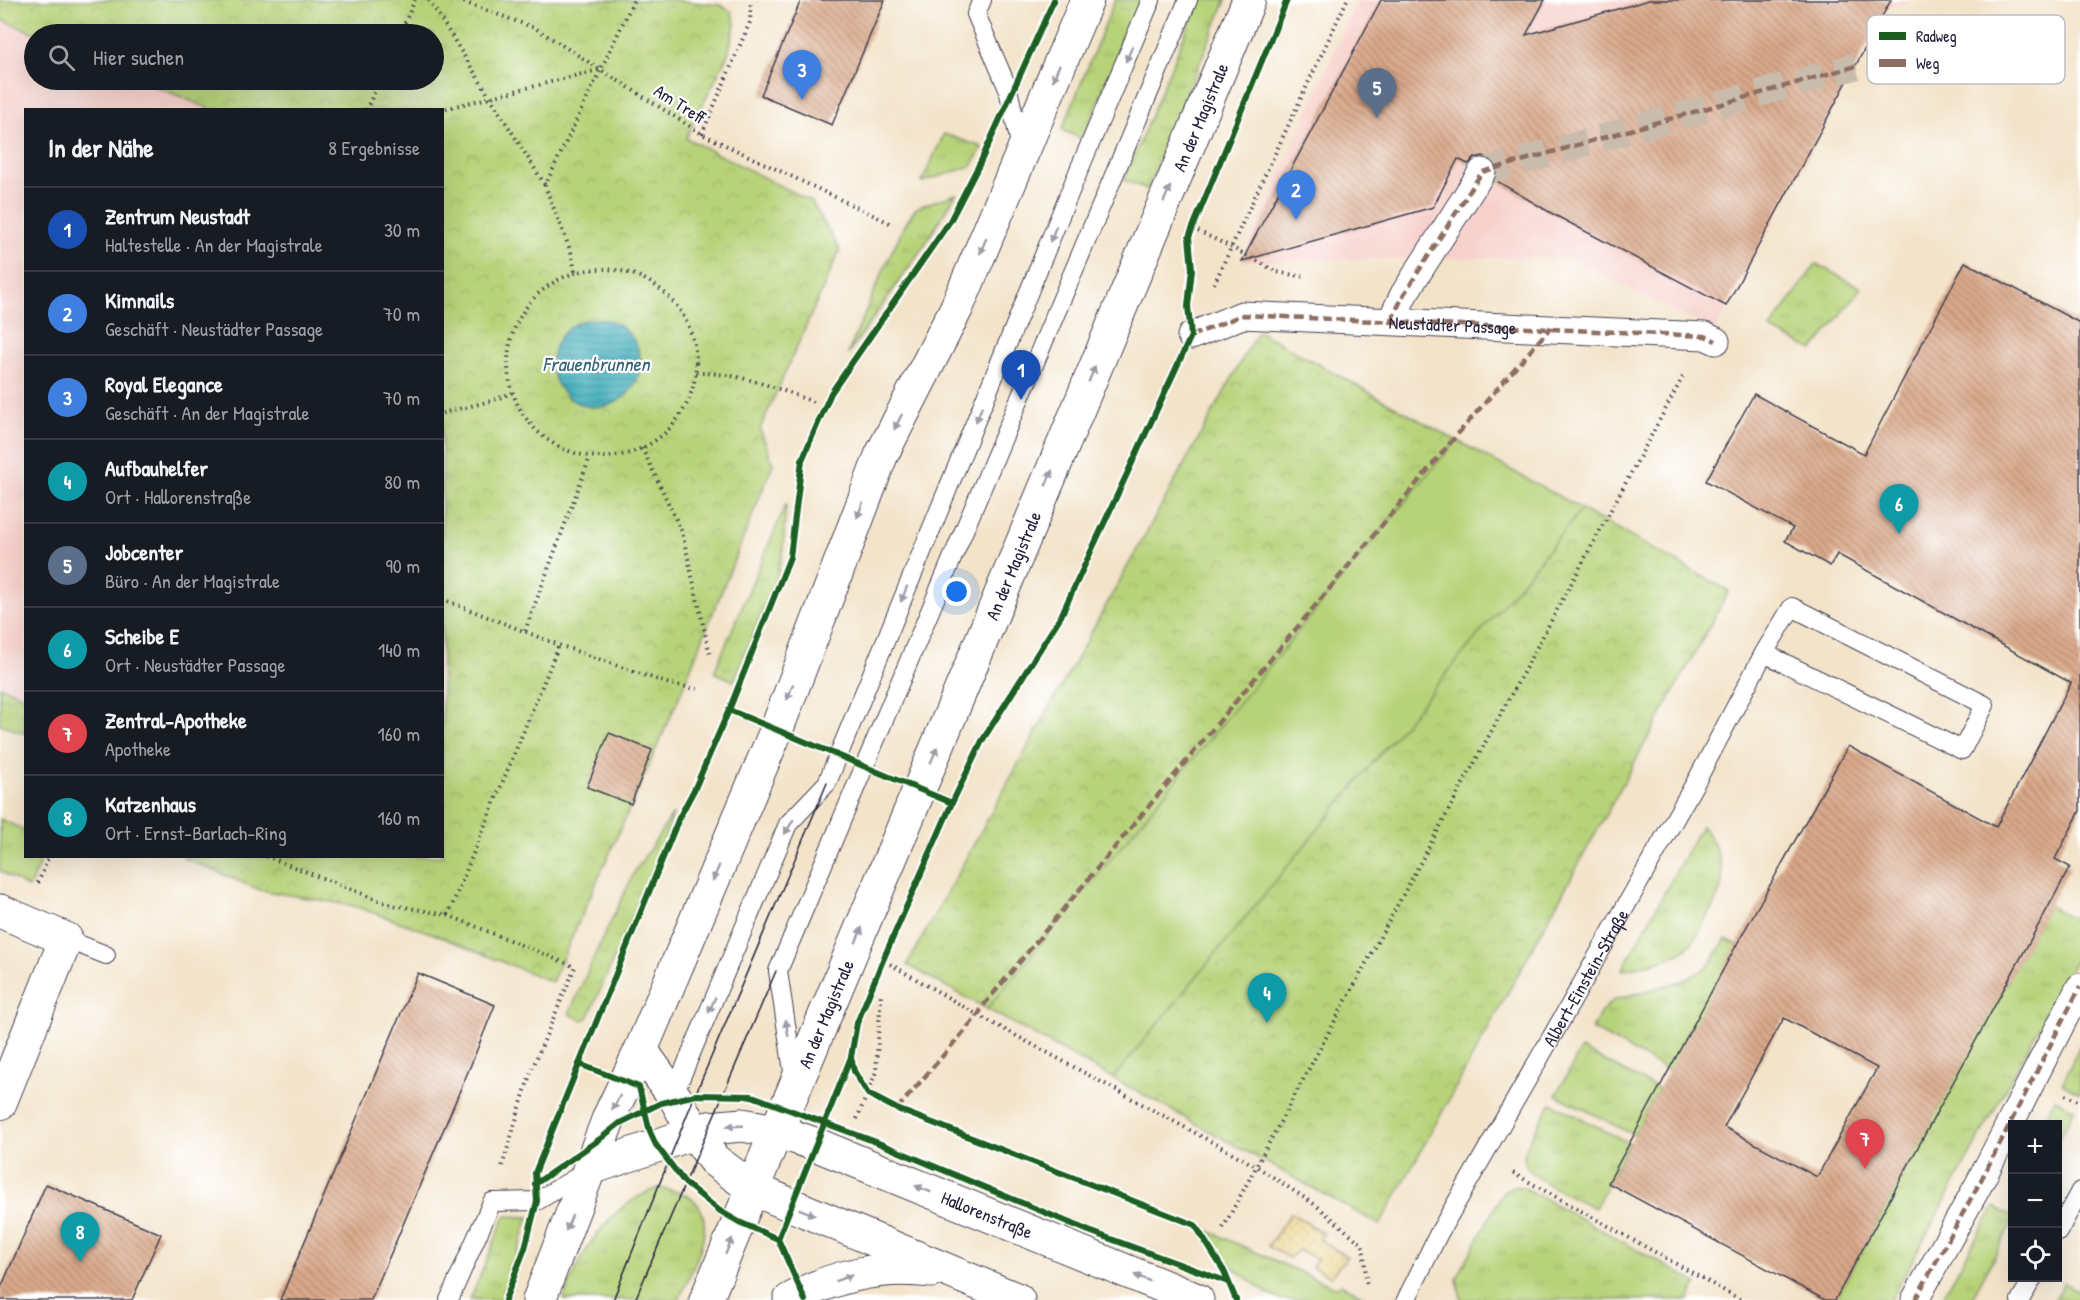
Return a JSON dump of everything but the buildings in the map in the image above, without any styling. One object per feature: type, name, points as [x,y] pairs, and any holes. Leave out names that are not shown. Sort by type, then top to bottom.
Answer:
[{"type":"main road","points":[[539,1300],[610,1115],[641,1050],[776,731],[881,456],[957,307],[1087,0]]},
{"type":"main road","name":"An der Magistrale","points":[[706,1300],[1249,0]]},
{"type":"main road","points":[[0,910],[66,939],[0,1103]]},
{"type":"main road","points":[[641,1050],[714,1160],[753,1189],[1018,1300]]},
{"type":"main road","points":[[591,1168],[709,1128],[742,1125],[777,1131]]},
{"type":"main road","name":"Hallorenstraße","points":[[777,1131],[817,1145],[1197,1300]]},
{"type":"main road","points":[[790,1300],[802,1293],[860,1272],[905,1268],[956,1274]]},
{"type":"street","points":[[1391,321],[1404,294],[1482,172]]},
{"type":"street","name":"Neustädter Passage","points":[[1191,336],[1242,315],[1710,338]]},
{"type":"street","points":[[1915,1300],[1980,1182],[2080,987]]},
{"type":"lane","points":[[982,0],[976,14],[1008,89],[1022,154]]},
{"type":"lane","points":[[673,1095],[788,824],[827,783],[1151,0]]},
{"type":"lane","points":[[796,1086],[778,971],[1188,0]]},
{"type":"lane","points":[[776,970],[1097,219]]},
{"type":"lane","name":"Albert-Einstein-Straße","points":[[1406,1300],[1439,1233],[1699,776],[1764,653],[1792,607],[1985,705],[1962,750],[1764,653]]},
{"type":"lane","points":[[66,939],[106,955]]},
{"type":"lane","points":[[449,1300],[492,1202],[537,1201],[591,1168]]},
{"type":"lane","points":[[2060,1228],[2080,1191]]},
{"type":"lane","points":[[2020,1300],[2031,1282]]},
{"type":"path","points":[[404,24],[415,0]]},
{"type":"path","points":[[429,0],[545,186],[571,252],[575,271]]},
{"type":"path","points":[[545,186],[634,0]]},
{"type":"path","points":[[702,134],[750,22],[751,0]]},
{"type":"path","points":[[1191,336],[1347,0]]},
{"type":"path","points":[[444,109],[602,69]]},
{"type":"path","points":[[367,108],[375,90]]},
{"type":"path","points":[[1189,237],[1192,229],[1277,272],[1312,278]]},
{"type":"path","points":[[603,267],[634,273],[662,288],[682,312],[694,342],[696,374],[687,404],[669,430],[642,448],[617,456],[590,457],[564,450],[541,436],[523,417],[512,393],[507,364],[511,334],[524,308],[545,286],[575,271],[603,267]]},
{"type":"path","points":[[1223,1228],[1710,338]]},
{"type":"path","points":[[696,374],[710,373],[760,381],[816,403]]},
{"type":"path","points":[[444,413],[491,401],[512,393]]},
{"type":"path","points":[[642,448],[682,532],[710,654]]},
{"type":"path","points":[[525,631],[590,457]]},
{"type":"path","points":[[444,600],[559,645],[666,683],[702,690]]},
{"type":"path","points":[[448,915],[559,645]]},
{"type":"path","points":[[271,858],[388,904],[448,915],[575,967],[530,1074],[492,1202]]},
{"type":"path","points":[[883,960],[978,1015],[1256,1166],[1317,1206],[1363,1245],[1367,1286]]},
{"type":"path","points":[[864,1088],[868,1094],[878,1099]]},
{"type":"path","points":[[1510,1171],[1741,1300]]},
{"type":"shaded area","points":[[1357,0],[1914,0],[1887,8],[1883,15],[1867,15],[1867,45],[1714,332],[1568,257],[1242,261]]},
{"type":"shaded area","points":[[0,19],[24,29],[24,90],[165,90],[208,108],[24,108],[24,697],[0,686]]},
{"type":"green space","points":[[0,0],[674,0],[720,5],[732,12],[735,25],[728,54],[686,138],[812,202],[840,250],[760,429],[773,464],[677,702],[552,982],[431,933],[354,906],[260,890],[184,858],[444,858],[444,108],[208,108],[165,90],[444,90],[444,24],[24,24],[24,29],[0,19]]},
{"type":"green space","points":[[1115,0],[1141,0],[1083,139],[1062,130]]},
{"type":"green space","points":[[1199,0],[1226,0],[1147,189],[1124,180]]},
{"type":"green space","points":[[944,134],[982,147],[972,166],[922,182]]},
{"type":"green space","points":[[956,194],[927,241],[848,354],[881,276],[911,216],[921,206]]},
{"type":"green space","points":[[1816,264],[1862,288],[1813,350],[1770,329]]},
{"type":"green space","points":[[1258,331],[1729,591],[1380,1225],[907,965]]},
{"type":"green space","points":[[1456,440],[1582,509],[1113,1078],[987,1009]]},
{"type":"green space","points":[[786,504],[783,550],[777,576],[734,681],[714,672]]},
{"type":"green space","points":[[0,686],[24,697],[24,734],[0,724]]},
{"type":"green space","points":[[673,814],[661,851],[588,1018],[583,1020],[569,1014],[635,871]]},
{"type":"green space","points":[[0,819],[24,830],[24,858],[42,858],[29,888],[0,871]]},
{"type":"green space","points":[[1701,826],[1711,839],[1721,865],[1722,883],[1713,906],[1691,944],[1684,950],[1662,960],[1622,970]]},
{"type":"green space","points":[[2048,906],[2080,922],[2080,952],[1891,1300],[1835,1300]]},
{"type":"green space","points":[[1726,939],[1738,945],[1669,1071],[1592,1029],[1601,1012],[1614,1000],[1685,980],[1707,968]]},
{"type":"green space","points":[[2080,1045],[2080,1093],[2062,1084]]},
{"type":"green space","points":[[1581,1049],[1659,1089],[1634,1135],[1556,1095]]},
{"type":"green space","points":[[2055,1099],[2074,1109],[2062,1132],[2062,1120],[2043,1120]]},
{"type":"green space","points":[[1551,1103],[1629,1143],[1595,1208],[1542,1181],[1527,1166],[1524,1158],[1527,1146]]},
{"type":"green space","points":[[1517,1186],[1527,1189],[1697,1283],[1689,1300],[1461,1300],[1457,1278],[1503,1192]]},
{"type":"green space","points":[[658,1188],[681,1193],[695,1201],[702,1213],[704,1226],[702,1242],[679,1300],[563,1300],[578,1265],[598,1233],[624,1206]]},
{"type":"green space","points":[[1994,1207],[2008,1214],[2008,1231],[1971,1300],[1941,1300]]},
{"type":"green space","points":[[505,1216],[529,1217],[502,1300],[470,1300]]},
{"type":"green space","points":[[1204,1229],[1332,1286],[1338,1287],[1341,1284],[1369,1299],[1281,1300],[1268,1294],[1233,1268]]},
{"type":"green space","points":[[2064,1283],[2080,1292],[2080,1300],[2055,1300]]},
{"type":"sand","points":[[1291,1213],[1324,1234],[1319,1239],[1347,1257],[1331,1276],[1312,1267],[1317,1259],[1299,1250],[1289,1258],[1268,1246]]},
{"type":"water","name":"Frauenbrunnen","points":[[596,319],[621,326],[633,338],[640,363],[633,388],[621,400],[596,407],[571,400],[559,388],[552,363],[559,338],[571,326]]},
{"type":"tunnel","points":[[1482,172],[1856,66]]},
{"type":"tram line","points":[[613,1300],[693,1100],[827,783]]},
{"type":"tram line","points":[[635,1300],[776,971]]},
{"type":"marked path","points":[[1391,321],[1404,294],[1482,172],[1856,66]]},
{"type":"marked path","points":[[1191,336],[1242,315],[1705,336],[1716,341]]},
{"type":"marked path","points":[[897,1109],[978,1015],[983,1006],[1456,436],[1551,327]]},
{"type":"marked path","points":[[1915,1300],[1980,1182],[2080,987]]},
{"type":"cycle path","points":[[505,1300],[525,1248],[537,1201],[535,1173],[679,818],[695,788],[729,710],[790,557],[802,460],[831,393],[950,221],[980,163],[1054,0]]},
{"type":"cycle path","points":[[1236,1300],[1224,1271],[1195,1225],[897,1109],[868,1094],[854,1071],[851,1057],[857,1023],[952,803],[982,741],[1061,616],[1191,336],[1188,306],[1192,269],[1189,237],[1287,0]]},
{"type":"cycle path","points":[[729,710],[952,803]]},
{"type":"cycle path","points":[[805,1300],[778,1239],[851,1057]]},
{"type":"cycle path","points":[[579,1064],[639,1087],[650,1132],[656,1145],[685,1183],[720,1211],[778,1239]]},
{"type":"cycle path","points":[[535,1184],[620,1123],[661,1103],[696,1095],[752,1096],[876,1142],[1089,1231],[1228,1282]]},
{"type":"place","name":"Royal Elegance","points":[[802,100]]},
{"type":"place","name":"Jobcenter","points":[[1377,118]]},
{"type":"place","name":"Kimnails","points":[[1296,220]]},
{"type":"place","name":"Zentrum Neustadt","points":[[1021,400]]},
{"type":"place","name":"Scheibe E","points":[[1899,534]]},
{"type":"place","name":"Aufbauhelfer","points":[[1267,1023]]},
{"type":"place","name":"Zentral-Apotheke","points":[[1865,1169]]},
{"type":"place","name":"Katzenhaus","points":[[80,1262]]}]
